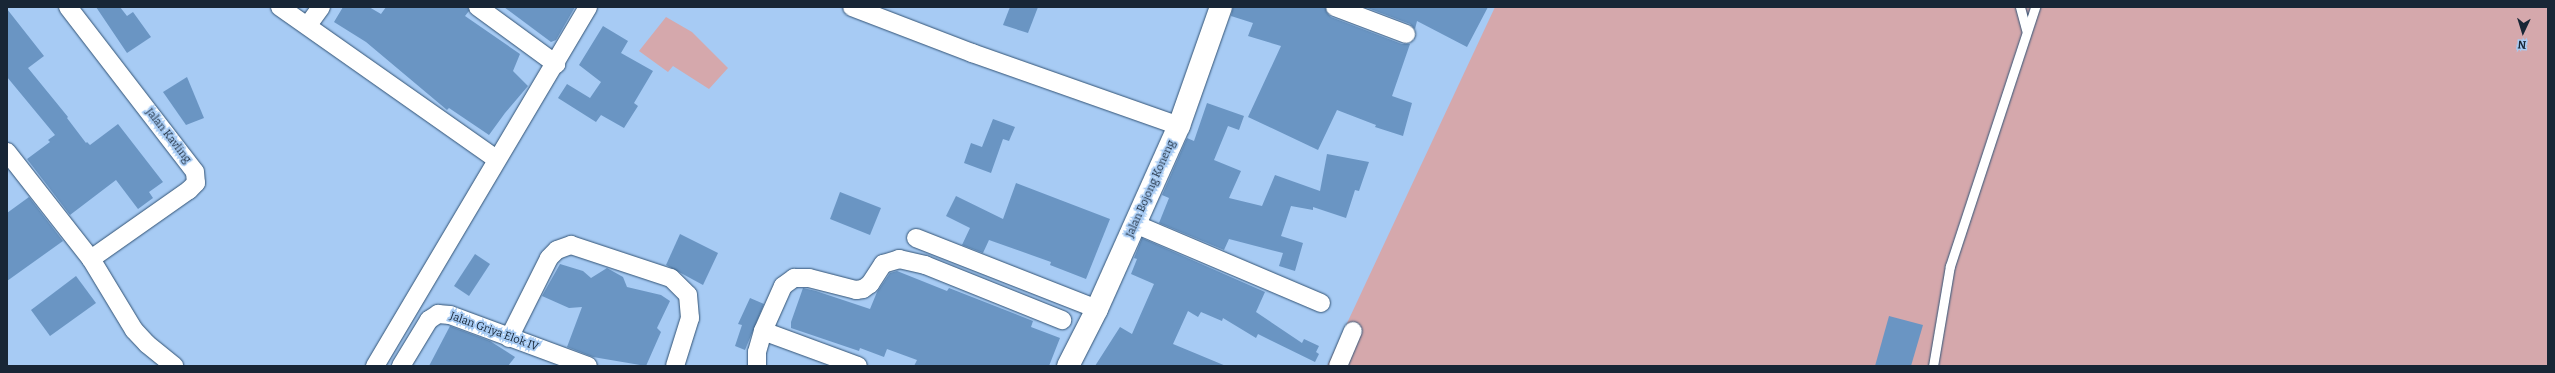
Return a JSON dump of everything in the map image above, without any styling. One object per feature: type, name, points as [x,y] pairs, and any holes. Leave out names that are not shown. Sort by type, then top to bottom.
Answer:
[{"type":"street","name":"Jalan Kavling","points":[[68,7],[195,172],[196,183],[189,190],[91,259]]},
{"type":"street","points":[[280,7],[308,25],[496,160]]},
{"type":"street","points":[[308,25],[321,7]]},
{"type":"street","points":[[478,7],[556,64]]},
{"type":"street","points":[[375,366],[496,160],[556,64],[588,7]]},
{"type":"street","points":[[852,7],[972,53],[1179,126]]},
{"type":"street","name":"Jalan Bojong Koneng","points":[[1068,366],[1097,309],[1179,126],[1221,7]]},
{"type":"street","points":[[1335,7],[1406,34]]},
{"type":"street","points":[[7,152],[91,259],[134,330],[174,366]]},
{"type":"street","points":[[1135,224],[1321,303]]},
{"type":"street","points":[[916,238],[1097,309]]},
{"type":"street","points":[[509,338],[549,258],[557,250],[571,245],[671,278],[688,296],[690,318],[675,366]]},
{"type":"street","points":[[757,366],[757,352],[763,331],[783,286],[794,278],[809,278],[856,290],[863,289],[870,284],[883,264],[899,259],[925,265],[1062,320]]},
{"type":"street","name":"Jalan Griya Elok IV","points":[[400,366],[429,320],[438,314],[450,315],[588,366]]},
{"type":"street","points":[[763,331],[858,366]]},
{"type":"street","points":[[1338,366],[1353,331]]},
{"type":"lane","points":[[2020,7],[2026,29]]},
{"type":"lane","points":[[1933,366],[1950,266],[2026,29],[2035,7]]},
{"type":"shaded area","points":[[1495,7],[2548,7],[2548,366],[1327,366]]},
{"type":"shaded area","points":[[666,17],[692,32],[728,68],[709,89],[673,66],[668,72],[639,51]]},
{"type":"building","points":[[96,7],[120,7],[127,16],[133,12],[151,37],[127,53]]},
{"type":"building","points":[[343,7],[369,7],[381,14],[386,7],[468,7],[469,11],[465,16],[520,54],[513,71],[528,86],[489,135],[449,108],[447,110],[366,42],[334,22]]},
{"type":"building","points":[[504,7],[575,7],[556,40],[551,42]]},
{"type":"building","points":[[1010,7],[1038,7],[1028,33],[1003,25]]},
{"type":"building","points":[[1233,7],[1325,7],[1327,13],[1331,17],[1402,44],[1410,44],[1392,96],[1412,103],[1403,136],[1375,127],[1376,125],[1337,110],[1318,150],[1248,117],[1281,46],[1248,36],[1253,23],[1231,16]]},
{"type":"building","points":[[1365,7],[1488,7],[1467,47],[1417,21],[1415,29],[1410,24]]},
{"type":"building","points":[[7,9],[44,56],[28,68],[68,117],[67,118],[86,143],[87,142],[90,145],[118,124],[163,182],[149,192],[153,198],[138,209],[116,180],[70,215],[27,159],[50,142],[48,140],[55,135],[7,77]]},
{"type":"building","points":[[603,26],[628,41],[621,53],[653,71],[634,103],[638,106],[624,128],[601,115],[596,122],[558,98],[567,84],[590,98],[601,82],[579,65]]},
{"type":"building","points":[[187,77],[204,118],[186,125],[163,92]]},
{"type":"building","points":[[1207,103],[1244,116],[1239,130],[1228,126],[1214,160],[1241,171],[1229,198],[1262,206],[1275,175],[1320,191],[1327,154],[1369,162],[1359,191],[1355,190],[1346,218],[1313,207],[1313,210],[1291,206],[1281,236],[1303,243],[1295,271],[1279,266],[1283,253],[1229,239],[1224,250],[1159,223],[1169,198],[1162,195],[1187,138],[1194,141]]},
{"type":"building","points":[[993,119],[1015,127],[1009,141],[1003,139],[991,173],[964,163],[971,143],[982,147]]},
{"type":"building","points":[[1016,183],[1110,219],[1086,279],[1050,265],[1051,262],[989,240],[983,253],[962,245],[970,228],[946,216],[956,196],[1003,219]]},
{"type":"building","points":[[840,192],[881,208],[870,235],[830,219]]},
{"type":"building","points":[[29,197],[63,241],[7,281],[7,213]]},
{"type":"building","points":[[680,234],[718,253],[703,285],[666,265]]},
{"type":"building","points":[[1142,238],[1265,292],[1256,312],[1302,343],[1304,339],[1319,346],[1316,352],[1319,354],[1315,362],[1258,334],[1256,338],[1223,318],[1222,321],[1201,312],[1198,317],[1188,311],[1173,344],[1226,366],[1095,366],[1120,327],[1132,334],[1154,284],[1131,274],[1137,259],[1134,258]]},
{"type":"building","points":[[475,254],[490,264],[469,296],[454,286]]},
{"type":"building","points":[[560,264],[583,271],[591,278],[607,268],[623,277],[627,287],[661,295],[670,301],[657,328],[661,332],[646,366],[593,357],[567,347],[582,307],[569,308],[542,296]]},
{"type":"building","points":[[897,271],[947,291],[949,288],[1033,321],[1031,327],[1060,338],[1049,366],[914,366],[917,360],[887,349],[884,357],[860,348],[859,351],[791,328],[791,322],[803,288],[870,309],[877,292],[890,273]]},
{"type":"building","points":[[76,276],[96,303],[50,336],[31,310]]},
{"type":"building","points":[[750,298],[764,304],[745,350],[735,346],[742,325],[738,324]]},
{"type":"building","points":[[1889,316],[1923,325],[1911,366],[1875,366]]},
{"type":"building","points":[[450,326],[490,341],[515,357],[508,366],[429,366]]}]
